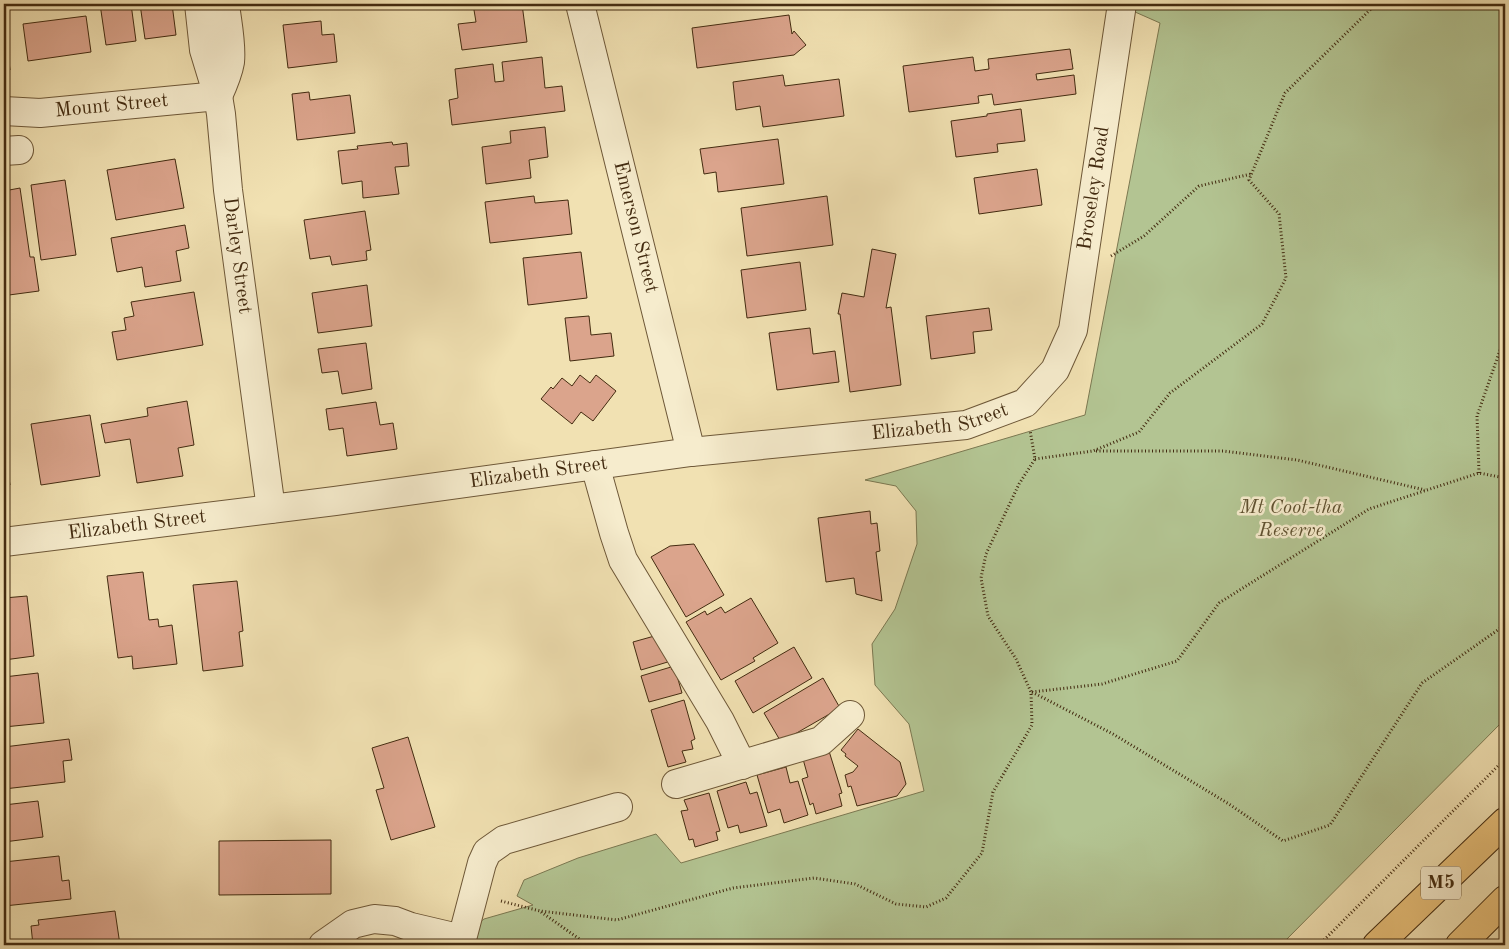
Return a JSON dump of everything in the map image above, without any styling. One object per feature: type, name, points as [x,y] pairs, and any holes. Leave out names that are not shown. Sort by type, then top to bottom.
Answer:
[{"type":"highway","name":"M5","points":[[1377,945],[1505,822]]},
{"type":"highway","points":[[1460,945],[1505,900]]},
{"type":"street","name":"Darley Street","points":[[199,4],[204,50],[218,96],[223,129],[228,190],[271,509]]},
{"type":"street","points":[[218,96],[230,61],[225,4]]},
{"type":"street","name":"Emerson Street","points":[[580,4],[691,452]]},
{"type":"street","name":"Broseley Road","points":[[1055,370],[1073,330],[1122,4]]},
{"type":"street","name":"Mount Street","points":[[4,111],[40,113],[218,96]]},
{"type":"street","name":"Elizabeth Street","points":[[4,542],[271,509],[691,452],[966,425],[1025,403],[1055,370]]},
{"type":"street","points":[[595,465],[623,560],[720,721],[742,765]]},
{"type":"street","points":[[676,784],[821,741],[850,716]]},
{"type":"street","points":[[323,945],[353,924],[374,918],[395,921],[412,927],[462,938],[482,863],[487,852],[504,840],[618,807]]},
{"type":"path","points":[[1093,451],[1139,432],[1170,393],[1262,324],[1286,278],[1279,214],[1249,180],[1285,93],[1376,4]]},
{"type":"path","points":[[1081,276],[1144,236],[1199,186],[1252,174]]},
{"type":"path","points":[[1479,473],[1477,416],[1505,336]]},
{"type":"path","points":[[474,893],[540,911],[617,920],[733,888],[814,878],[855,884],[896,904],[926,907],[946,898],[982,853],[993,792],[1032,724],[1031,692],[1016,659],[988,616],[982,578],[986,554],[1019,484],[1035,459],[1025,403]]},
{"type":"path","points":[[1035,459],[1093,451],[1223,451],[1297,460],[1428,490]]},
{"type":"path","points":[[1031,692],[1102,684],[1177,661],[1219,603],[1369,509],[1479,473],[1505,478]]},
{"type":"path","points":[[1031,692],[1113,734],[1229,804],[1282,840],[1330,825],[1422,683],[1505,625]]},
{"type":"path","points":[[1319,945],[1505,759]]},
{"type":"path","points":[[540,911],[588,945]]},
{"type":"green space","name":"Mt Coot-tha Reserve","points":[[1117,4],[1505,4],[1505,719],[1281,945],[450,945],[484,919],[533,905],[517,896],[524,880],[578,858],[656,834],[681,863],[924,791],[909,724],[875,685],[872,644],[895,609],[917,544],[916,511],[896,486],[865,480],[1085,415],[1160,23]]},
{"type":"building","points":[[100,4],[131,4],[136,41],[106,45]]},
{"type":"building","points":[[140,4],[172,4],[176,35],[145,39]]},
{"type":"building","points":[[473,4],[522,4],[527,42],[462,50],[458,24],[476,22]]},
{"type":"building","points":[[789,15],[792,34],[794,31],[806,45],[794,55],[697,68],[692,28]]},
{"type":"building","points":[[86,16],[91,52],[28,61],[23,24]]},
{"type":"building","points":[[321,21],[322,35],[334,34],[337,62],[288,68],[283,25]]},
{"type":"building","points":[[4,22],[10,70],[4,70]]},
{"type":"building","points":[[1070,49],[1073,69],[1036,74],[1037,80],[1074,75],[1076,94],[994,105],[992,94],[978,96],[979,103],[909,112],[903,66],[973,57],[975,71],[989,69],[988,59]]},
{"type":"building","points":[[542,57],[545,88],[562,86],[565,111],[452,125],[449,100],[458,98],[455,69],[493,64],[495,82],[504,81],[502,62]]},
{"type":"building","points":[[783,75],[785,86],[839,79],[844,116],[763,127],[760,106],[736,110],[733,82]]},
{"type":"building","points":[[309,92],[310,100],[350,95],[355,133],[297,140],[292,94]]},
{"type":"building","points":[[1021,109],[1025,141],[997,144],[998,152],[956,157],[951,121]]},
{"type":"building","points":[[545,127],[548,157],[529,160],[531,178],[486,184],[482,147],[511,143],[510,131]]},
{"type":"building","points":[[778,139],[784,184],[718,192],[716,172],[704,174],[700,149]]},
{"type":"building","points":[[392,142],[393,145],[407,143],[409,166],[395,167],[399,194],[363,198],[362,181],[342,184],[338,151],[358,149],[357,146]]},
{"type":"building","points":[[175,159],[184,208],[116,220],[107,170]]},
{"type":"building","points":[[1037,169],[1042,205],[979,214],[974,178]]},
{"type":"building","points":[[65,180],[76,255],[41,260],[31,185]]},
{"type":"building","points":[[20,188],[30,257],[34,257],[39,291],[9,295],[4,263],[4,191]]},
{"type":"building","points":[[534,196],[535,203],[568,200],[572,234],[490,243],[485,202]]},
{"type":"building","points":[[827,196],[833,245],[747,256],[741,208]]},
{"type":"building","points":[[365,211],[371,250],[366,251],[367,260],[332,265],[330,256],[310,259],[304,220]]},
{"type":"building","points":[[185,225],[189,248],[176,251],[181,281],[145,287],[142,267],[117,272],[111,238]]},
{"type":"building","points":[[872,249],[896,254],[886,308],[891,307],[901,385],[850,392],[840,314],[838,314],[842,293],[864,297]]},
{"type":"building","points":[[581,252],[587,298],[528,305],[523,258]]},
{"type":"building","points":[[800,262],[806,310],[747,318],[741,270]]},
{"type":"building","points":[[367,285],[372,326],[318,333],[312,293]]},
{"type":"building","points":[[194,292],[203,345],[117,360],[112,332],[126,330],[124,318],[134,316],[131,302]]},
{"type":"building","points":[[989,308],[992,330],[973,332],[975,353],[931,359],[926,316]]},
{"type":"building","points":[[589,316],[591,335],[611,333],[614,356],[570,361],[565,318]]},
{"type":"building","points":[[810,328],[813,354],[835,351],[839,382],[777,390],[769,333]]},
{"type":"building","points":[[366,343],[372,389],[342,394],[338,371],[322,373],[318,349]]},
{"type":"building","points":[[580,375],[590,383],[596,375],[616,391],[593,421],[581,412],[572,424],[541,399],[562,378],[572,386]]},
{"type":"building","points":[[187,401],[194,445],[178,448],[183,476],[137,483],[130,439],[105,443],[101,424],[148,416],[147,408]]},
{"type":"building","points":[[376,402],[380,425],[393,423],[397,449],[347,456],[343,428],[329,430],[326,409]]},
{"type":"building","points":[[90,415],[100,476],[41,485],[31,424]]},
{"type":"building","points":[[4,446],[10,485],[4,486]]},
{"type":"building","points":[[870,511],[871,524],[877,523],[880,551],[876,552],[882,601],[856,594],[854,578],[826,582],[818,518]]},
{"type":"building","points":[[694,544],[724,595],[686,617],[651,557],[670,546]]},
{"type":"building","points":[[143,572],[149,620],[158,619],[159,627],[172,625],[177,664],[133,669],[132,656],[118,658],[107,576]]},
{"type":"building","points":[[237,581],[243,631],[239,632],[243,666],[203,671],[193,585]]},
{"type":"building","points":[[27,596],[34,656],[4,660],[4,598]]},
{"type":"building","points":[[751,598],[778,643],[753,658],[755,661],[721,680],[686,622],[705,611],[707,615],[721,607],[725,613]]},
{"type":"building","points":[[658,635],[671,661],[641,670],[633,642]]},
{"type":"building","points":[[794,647],[812,678],[753,713],[735,681]]},
{"type":"building","points":[[671,667],[672,670],[675,669],[682,693],[649,702],[641,676]]},
{"type":"building","points":[[38,673],[44,723],[4,727],[4,677]]},
{"type":"building","points":[[823,678],[840,708],[781,742],[764,713]]},
{"type":"building","points":[[684,700],[695,739],[691,741],[693,749],[682,751],[686,762],[668,767],[651,710]]},
{"type":"building","points":[[858,729],[900,762],[906,784],[897,796],[857,806],[851,786],[848,787],[845,775],[853,772],[858,766],[845,756],[846,754],[841,750]]},
{"type":"building","points":[[408,737],[435,827],[391,840],[376,790],[384,788],[372,748]]},
{"type":"building","points":[[69,739],[72,760],[63,761],[65,782],[4,789],[4,747]]},
{"type":"building","points":[[829,751],[842,793],[839,794],[842,806],[816,814],[813,803],[810,805],[802,779],[808,777],[803,759]]},
{"type":"building","points":[[786,767],[790,783],[798,781],[808,815],[784,823],[780,809],[768,813],[757,775]]},
{"type":"building","points":[[746,782],[750,794],[757,792],[767,826],[740,833],[738,825],[728,828],[717,791]]},
{"type":"building","points":[[709,793],[720,831],[716,832],[718,840],[695,847],[693,839],[689,840],[681,811],[688,810],[684,800]]},
{"type":"building","points":[[38,801],[43,837],[4,842],[4,805]]},
{"type":"building","points":[[331,840],[331,894],[219,895],[219,841]]},
{"type":"building","points":[[59,856],[62,881],[69,880],[71,899],[4,906],[4,862]]},
{"type":"building","points":[[115,911],[120,945],[33,945],[31,926],[39,925],[38,920]]}]
